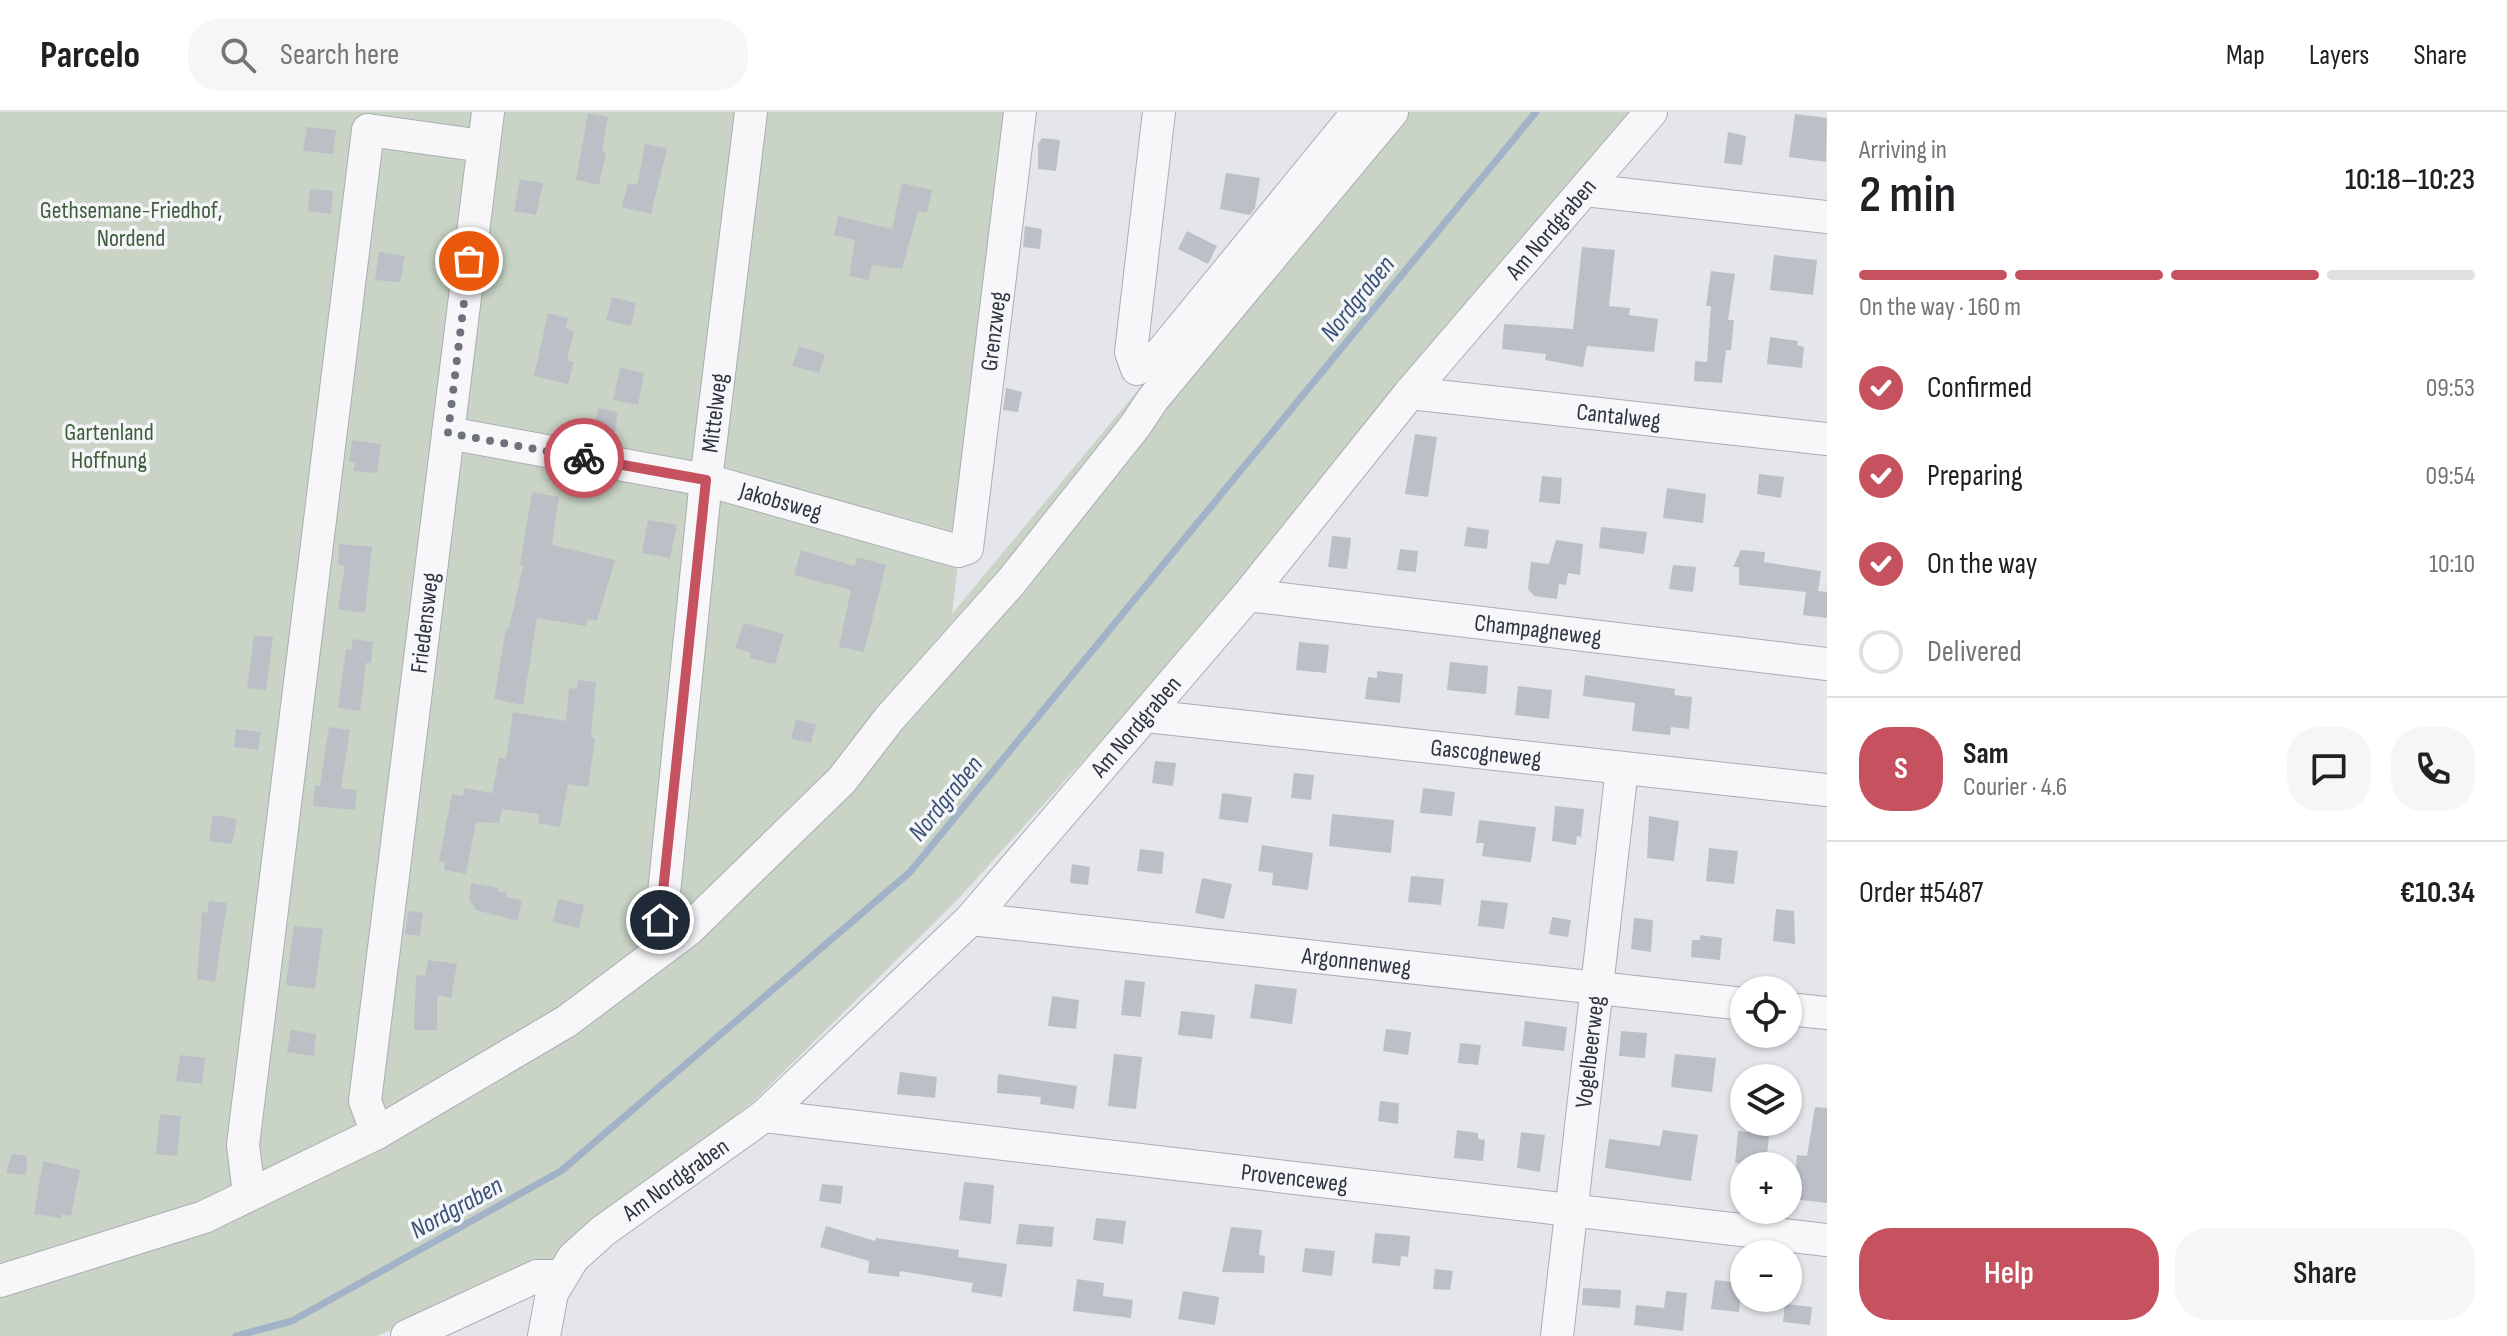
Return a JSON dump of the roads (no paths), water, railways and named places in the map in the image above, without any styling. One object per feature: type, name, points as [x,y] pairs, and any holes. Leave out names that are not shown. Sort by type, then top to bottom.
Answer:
[{"type":"street","name":"Friedensweg","points":[[377,1133],[365,1101],[488,112]]},
{"type":"street","name":"Mittelweg","points":[[658,952],[706,480],[751,112]]},
{"type":"street","name":"Grenzweg","points":[[967,548],[1020,112]]},
{"type":"street","points":[[1159,112],[1131,352],[1137,369],[1161,353],[1358,112]]},
{"type":"street","points":[[3,1272],[204,1217],[377,1133],[567,1021],[688,930],[842,780],[889,719],[1011,582],[1153,399],[1392,112]]},
{"type":"street","name":"Am Nordgraben","points":[[559,1276],[603,1231],[764,1116],[971,919],[1248,595],[1410,393],[1651,112]]},
{"type":"street","points":[[249,1194],[243,1145],[368,130],[483,146]]},
{"type":"street","points":[[1585,190],[1827,217]]},
{"type":"street","name":"Cantalweg","points":[[1410,393],[1827,439]]},
{"type":"street","name":"Jakobsweg","points":[[448,433],[706,480],[958,551],[967,548]]},
{"type":"street","name":"Champagneweg","points":[[1248,595],[1827,664]]},
{"type":"street","name":"Gascogneweg","points":[[1146,716],[1827,790]]},
{"type":"street","name":"Vogelbeerweg","points":[[1557,1336],[1622,768]]},
{"type":"street","name":"Argonnenweg","points":[[971,919],[1730,1002]]},
{"type":"street","points":[[1802,1010],[1827,1013]]},
{"type":"street","name":"Provenceweg","points":[[764,1116],[1827,1240]]},
{"type":"street","points":[[407,1336],[537,1276],[559,1276],[552,1293],[544,1336]]},
{"type":"waterway","name":"Nordgraben","points":[[236,1336],[292,1321],[561,1171],[910,872],[1536,112]]},
{"type":"park label","name":"Gethsemane-Friedhof, Nordend","points":[[131,224]]},
{"type":"park label","name":"Gartenland Hoffnung","points":[[109,446]]}]
